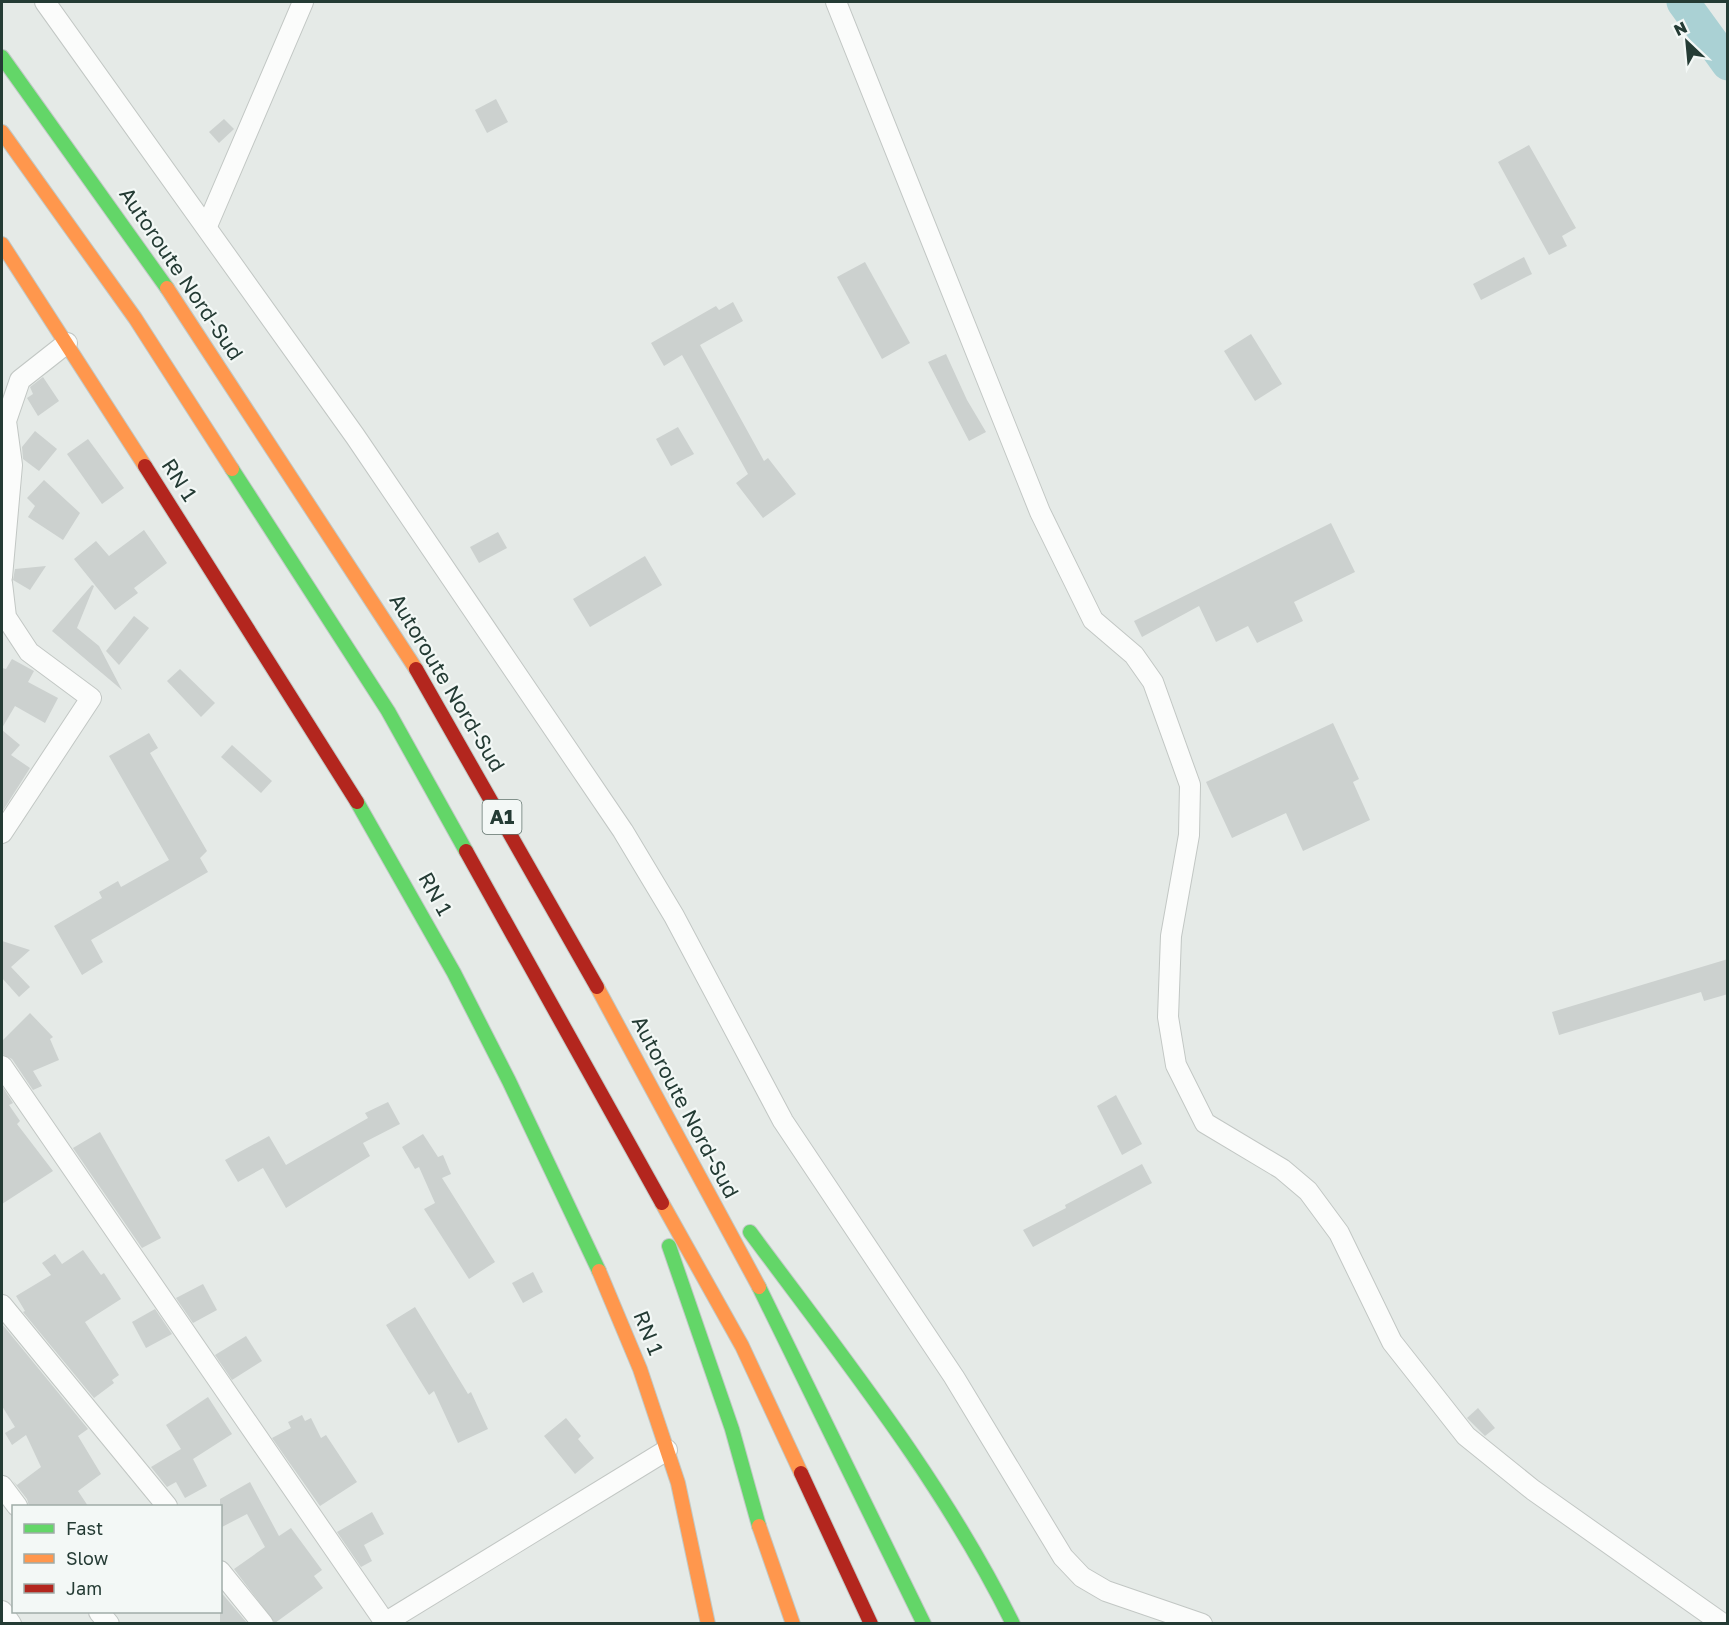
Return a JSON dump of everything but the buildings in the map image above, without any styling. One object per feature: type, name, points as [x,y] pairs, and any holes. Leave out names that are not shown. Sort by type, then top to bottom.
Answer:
[{"type":"main road","name":"Autoroute Nord-Sud","points":[[2,57],[165,286],[393,631],[560,918],[765,1298],[924,1623]]},
{"type":"main road","name":"A1","points":[[2,132],[135,318],[388,711],[742,1346],[871,1623]]},
{"type":"main road","name":"RN 1","points":[[2,244],[345,780],[454,972],[509,1081],[613,1300],[640,1369],[678,1483],[708,1623]]},
{"type":"main road","points":[[680,1143],[719,1184]]},
{"type":"main road","points":[[644,1170],[732,1429],[769,1555],[793,1623]]},
{"type":"main road","points":[[744,1223],[762,1251],[924,1468],[984,1565],[1013,1623]]},
{"type":"street","points":[[45,2],[362,445],[623,831],[674,916],[783,1121],[954,1377],[1063,1557],[1082,1577],[1106,1591],[1202,1623]]},
{"type":"street","points":[[207,226],[303,2]]},
{"type":"street","points":[[836,2],[1040,512],[1093,620],[1134,655],[1153,682],[1190,785],[1189,835],[1171,936],[1168,1017],[1176,1065],[1204,1123],[1282,1169],[1308,1191],[1340,1233],[1392,1342],[1466,1436],[1533,1490],[1723,1623]]},
{"type":"street","points":[[2,578],[12,465],[6,421],[20,380],[67,343]]},
{"type":"street","points":[[2,583],[6,617],[29,652],[91,698],[2,833]]},
{"type":"street","points":[[2,1065],[385,1623],[667,1450]]},
{"type":"street","points":[[2,1305],[166,1505]]},
{"type":"street","points":[[2,1486],[17,1505]]},
{"type":"street","points":[[222,1573],[263,1623]]},
{"type":"street","points":[[2,1611],[11,1623]]},
{"type":"waterway","points":[[1683,2],[1728,64]]},
{"type":"traffic: fast","points":[[2,57],[167,288]]},
{"type":"traffic: fast","points":[[232,469],[388,711],[466,851]]},
{"type":"traffic: fast","points":[[357,802],[454,973],[509,1081],[599,1271]]},
{"type":"traffic: fast","points":[[750,1232],[856,1374],[924,1471],[956,1521],[1013,1624]]},
{"type":"traffic: fast","points":[[669,1246],[732,1429],[759,1526]]},
{"type":"traffic: fast","points":[[759,1287],[924,1624]]},
{"type":"traffic: slow","points":[[2,132],[135,318],[232,469]]},
{"type":"traffic: slow","points":[[2,244],[145,466]]},
{"type":"traffic: slow","points":[[167,288],[416,669]]},
{"type":"traffic: slow","points":[[597,987],[759,1287]]},
{"type":"traffic: slow","points":[[662,1203],[742,1346],[801,1473]]},
{"type":"traffic: slow","points":[[599,1271],[640,1369],[678,1483],[708,1624]]},
{"type":"traffic: slow","points":[[759,1526],[793,1624]]},
{"type":"traffic: jam","points":[[145,466],[357,802]]},
{"type":"traffic: jam","points":[[416,669],[597,987]]},
{"type":"traffic: jam","points":[[466,851],[662,1203]]},
{"type":"traffic: jam","points":[[801,1473],[871,1624]]}]
